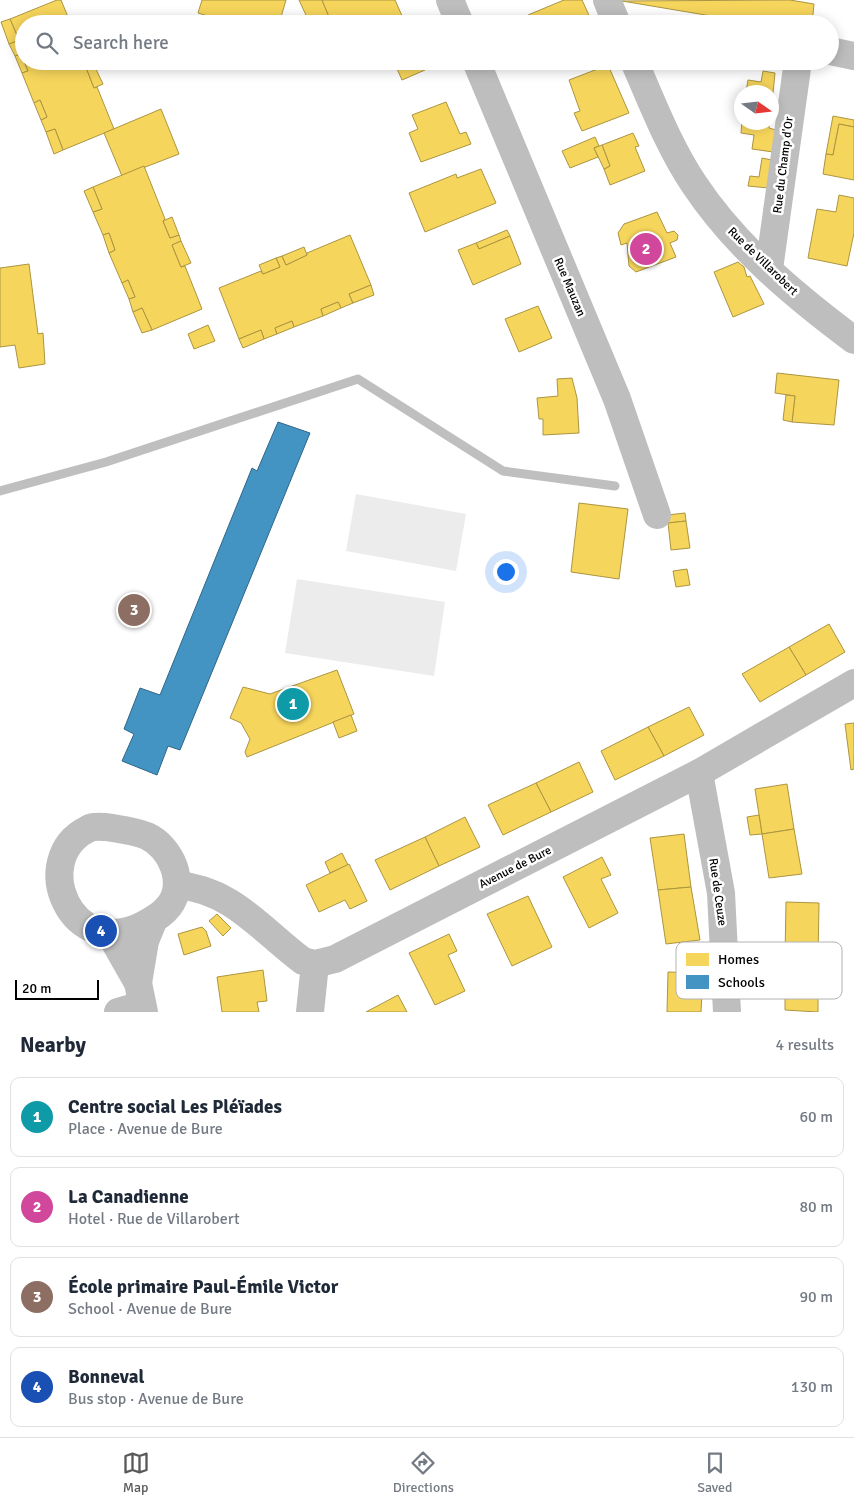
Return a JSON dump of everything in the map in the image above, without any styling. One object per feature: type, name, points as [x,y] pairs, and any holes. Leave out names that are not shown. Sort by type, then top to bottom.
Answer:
[{"type":"street","points":[[450,0],[456,15]]},
{"type":"street","points":[[607,0],[613,15]]},
{"type":"street","points":[[839,53],[854,56]]},
{"type":"street","name":"Rue Mauzan","points":[[480,70],[617,399],[657,515]]},
{"type":"street","name":"Rue de Villarobert","points":[[638,70],[661,122],[694,184],[738,239],[822,316],[854,340]]},
{"type":"street","name":"Rue du Champ d'Or","points":[[769,269],[797,70]]},
{"type":"street","name":"Avenue de Bure","points":[[315,964],[347,954],[698,773],[854,683]]},
{"type":"street","name":"Rue de Ceuze","points":[[698,773],[721,893],[723,942]]},
{"type":"street","points":[[89,828],[120,829],[149,837],[169,854],[175,870],[177,885],[170,906],[154,919],[131,930],[109,932],[90,929],[71,914],[60,885],[60,869],[64,853],[73,839],[89,828]]},
{"type":"street","points":[[177,885],[211,892],[230,900],[303,961],[315,964],[310,1012]]},
{"type":"street","points":[[136,1003],[145,941],[154,919]]},
{"type":"street","points":[[109,932],[136,1003]]},
{"type":"street","name":"Rue de Ceuze","points":[[726,999],[727,1012]]},
{"type":"shaded area","points":[[356,494],[466,514],[456,571],[346,551]]},
{"type":"shaded area","points":[[297,579],[445,602],[434,676],[285,653]]},
{"type":"building: Homes","points":[[61,0],[67,15],[20,15]]},
{"type":"building: Homes","points":[[202,0],[286,0],[282,15],[204,15],[198,13]]},
{"type":"building: Homes","points":[[299,0],[322,0],[328,15],[306,15]]},
{"type":"building: Homes","points":[[322,0],[395,0],[402,15],[328,15]]},
{"type":"building: Homes","points":[[564,0],[582,0],[589,15],[528,15]]},
{"type":"building: Homes","points":[[790,0],[814,4],[813,15],[705,15],[622,1]]},
{"type":"building: Homes","points":[[15,17],[15,31],[10,19]]},
{"type":"building: Homes","points":[[10,19],[15,31],[15,42],[9,44],[1,22]]},
{"type":"building: Homes","points":[[15,42],[15,56],[9,44]]},
{"type":"building: Homes","points":[[87,70],[94,88],[97,87],[114,129],[63,150],[55,129],[46,132],[41,120],[47,117],[40,100],[34,103],[22,73],[28,71]]},
{"type":"building: Homes","points":[[87,70],[96,70],[103,84],[94,88]]},
{"type":"building: Homes","points":[[398,70],[425,70],[402,80]]},
{"type":"building: Homes","points":[[595,70],[610,70],[629,113],[582,131],[574,113],[580,111],[569,80]]},
{"type":"building: Homes","points":[[763,71],[775,73],[774,85],[747,85],[748,80],[761,82]]},
{"type":"building: Homes","points":[[40,100],[47,117],[41,120],[34,103]]},
{"type":"building: Homes","points":[[446,102],[460,134],[466,132],[471,144],[421,162],[409,133],[418,129],[412,115]]},
{"type":"building: Homes","points":[[161,109],[179,154],[122,176],[104,133]]},
{"type":"building: Homes","points":[[833,116],[854,120],[854,127],[839,124],[833,155],[826,154]]},
{"type":"building: Homes","points":[[839,124],[854,127],[854,180],[823,174],[826,154],[833,155]]},
{"type":"building: Homes","points":[[55,129],[63,150],[54,154],[46,132]]},
{"type":"building: Homes","points":[[741,130],[776,130],[773,152],[752,149],[754,135],[741,133]]},
{"type":"building: Homes","points":[[633,133],[639,146],[635,147],[645,171],[610,185],[604,169],[610,166],[602,145]]},
{"type":"building: Homes","points":[[595,137],[599,146],[594,148],[598,157],[570,168],[562,151]]},
{"type":"building: Homes","points":[[602,145],[610,166],[604,169],[594,148]]},
{"type":"building: Homes","points":[[762,158],[772,160],[768,188],[748,186],[750,176],[759,177]]},
{"type":"building: Homes","points":[[144,166],[165,219],[163,221],[170,238],[179,235],[181,241],[172,245],[181,267],[185,266],[202,309],[152,330],[142,308],[133,312],[129,299],[135,297],[128,280],[122,283],[109,253],[115,250],[109,233],[103,235],[93,212],[102,209],[93,187]]},
{"type":"building: Homes","points":[[481,169],[496,203],[425,232],[409,193],[456,174],[457,178]]},
{"type":"building: Homes","points":[[93,187],[102,209],[93,212],[84,191]]},
{"type":"building: Homes","points":[[839,195],[854,198],[854,233],[847,266],[808,258],[817,209],[836,212]]},
{"type":"building: Homes","points":[[657,212],[667,233],[674,231],[678,235],[677,240],[670,243],[676,257],[636,272],[629,266],[627,243],[621,245],[618,233],[624,224]]},
{"type":"building: Homes","points":[[172,217],[179,235],[170,238],[163,221]]},
{"type":"building: Homes","points":[[507,230],[510,236],[479,249],[476,243]]},
{"type":"building: Homes","points":[[109,233],[115,250],[109,253],[103,235]]},
{"type":"building: Homes","points":[[350,235],[371,285],[349,294],[353,303],[341,308],[338,302],[321,309],[323,316],[294,327],[292,321],[275,328],[277,334],[264,339],[261,330],[239,339],[219,288],[261,271],[263,274],[280,267],[276,258],[282,256],[286,265],[307,255],[307,253]]},
{"type":"building: Homes","points":[[510,236],[521,264],[473,285],[458,250],[476,243],[479,249]]},
{"type":"building: Homes","points":[[181,241],[191,263],[181,267],[172,245]]},
{"type":"building: Homes","points":[[304,247],[307,255],[286,265],[282,256]]},
{"type":"building: Homes","points":[[276,258],[280,267],[263,274],[259,265]]},
{"type":"building: Homes","points":[[738,262],[744,267],[747,277],[750,276],[764,304],[733,317],[714,272]]},
{"type":"building: Homes","points":[[29,264],[38,334],[43,333],[45,364],[19,368],[15,345],[0,347],[0,268]]},
{"type":"building: Homes","points":[[128,280],[135,297],[129,299],[122,283]]},
{"type":"building: Homes","points":[[371,285],[374,295],[353,303],[349,294]]},
{"type":"building: Homes","points":[[338,302],[341,308],[323,316],[321,309]]},
{"type":"building: Homes","points":[[538,306],[552,338],[519,352],[505,319]]},
{"type":"building: Homes","points":[[142,308],[152,330],[142,333],[133,312]]},
{"type":"building: Homes","points":[[292,321],[294,327],[277,334],[275,328]]},
{"type":"building: Homes","points":[[208,325],[215,341],[194,349],[188,334]]},
{"type":"building: Homes","points":[[261,330],[264,339],[243,348],[239,339]]},
{"type":"building: Homes","points":[[777,373],[839,380],[834,425],[792,422],[795,396],[775,393]]},
{"type":"building: Homes","points":[[572,378],[577,398],[579,433],[543,435],[543,419],[539,419],[537,398],[558,396],[557,379]]},
{"type":"building: Homes","points":[[786,395],[795,396],[792,422],[783,420]]},
{"type":"building: Homes","points":[[579,503],[628,509],[619,579],[571,572]]},
{"type":"building: Homes","points":[[685,513],[686,521],[668,523],[667,515]]},
{"type":"building: Homes","points":[[686,521],[690,548],[671,550],[668,523]]},
{"type":"building: Homes","points":[[687,569],[690,585],[676,587],[673,571]]},
{"type":"building: Homes","points":[[829,624],[845,652],[806,675],[789,647]]},
{"type":"building: Homes","points":[[789,647],[806,675],[760,702],[742,674]]},
{"type":"building: Homes","points":[[337,670],[354,714],[247,757],[245,752],[250,739],[241,723],[230,718],[243,687],[270,694]]},
{"type":"building: Homes","points":[[689,707],[704,735],[664,756],[648,727]]},
{"type":"building: Homes","points":[[351,715],[357,731],[339,738],[333,722]]},
{"type":"building: Homes","points":[[854,723],[854,769],[851,770],[845,724]]},
{"type":"building: Homes","points":[[648,727],[664,756],[615,780],[601,751]]},
{"type":"building: Homes","points":[[579,762],[593,792],[551,812],[536,783]]},
{"type":"building: Homes","points":[[536,783],[551,812],[503,835],[488,805]]},
{"type":"building: Homes","points":[[787,784],[794,829],[762,834],[755,789]]},
{"type":"building: Homes","points":[[759,815],[762,834],[750,835],[747,817]]},
{"type":"building: Homes","points":[[465,817],[480,847],[439,866],[425,837]]},
{"type":"building: Homes","points":[[794,829],[802,874],[769,878],[762,834]]},
{"type":"building: Homes","points":[[684,834],[691,887],[658,890],[650,838]]},
{"type":"building: Homes","points":[[425,837],[439,866],[390,890],[375,860]]},
{"type":"building: Homes","points":[[342,853],[348,865],[330,873],[325,862]]},
{"type":"building: Homes","points":[[602,857],[611,875],[601,879],[618,913],[589,928],[563,877]]},
{"type":"building: Homes","points":[[349,864],[367,901],[350,909],[345,900],[319,912],[306,885]]},
{"type":"building: Homes","points":[[691,887],[700,940],[666,944],[658,890]]},
{"type":"building: Homes","points":[[528,896],[552,947],[512,966],[487,914]]},
{"type":"building: Homes","points":[[786,902],[819,903],[818,942],[785,942]]},
{"type":"building: Homes","points":[[217,914],[231,928],[223,936],[209,921]]},
{"type":"building: Homes","points":[[202,927],[206,931],[211,946],[184,955],[178,934]]},
{"type":"building: Homes","points":[[449,934],[457,951],[448,955],[465,991],[435,1005],[409,953]]},
{"type":"building: Homes","points":[[263,970],[267,1001],[257,1002],[259,1012],[222,1012],[217,977]]},
{"type":"building: Homes","points":[[668,972],[676,972],[676,999],[702,999],[701,1012],[667,1012]]},
{"type":"building: Homes","points":[[398,995],[407,1012],[366,1012]]},
{"type":"building: Homes","points":[[785,999],[818,999],[818,1012],[785,1010]]},
{"type":"building: Schools","points":[[278,422],[310,433],[180,750],[168,746],[157,775],[122,761],[134,734],[124,729],[140,688],[160,695],[252,468],[257,471]]},
{"type":"waterway","points":[[0,491],[106,462],[358,379],[503,471],[615,486]]},
{"type":"place","name":"La Canadienne","points":[[646,249]]},
{"type":"place","name":"École primaire Paul-Émile Victor","points":[[134,610]]},
{"type":"place","name":"Centre social Les Pléïades","points":[[293,704]]},
{"type":"place","name":"Bonneval","points":[[101,931]]}]
